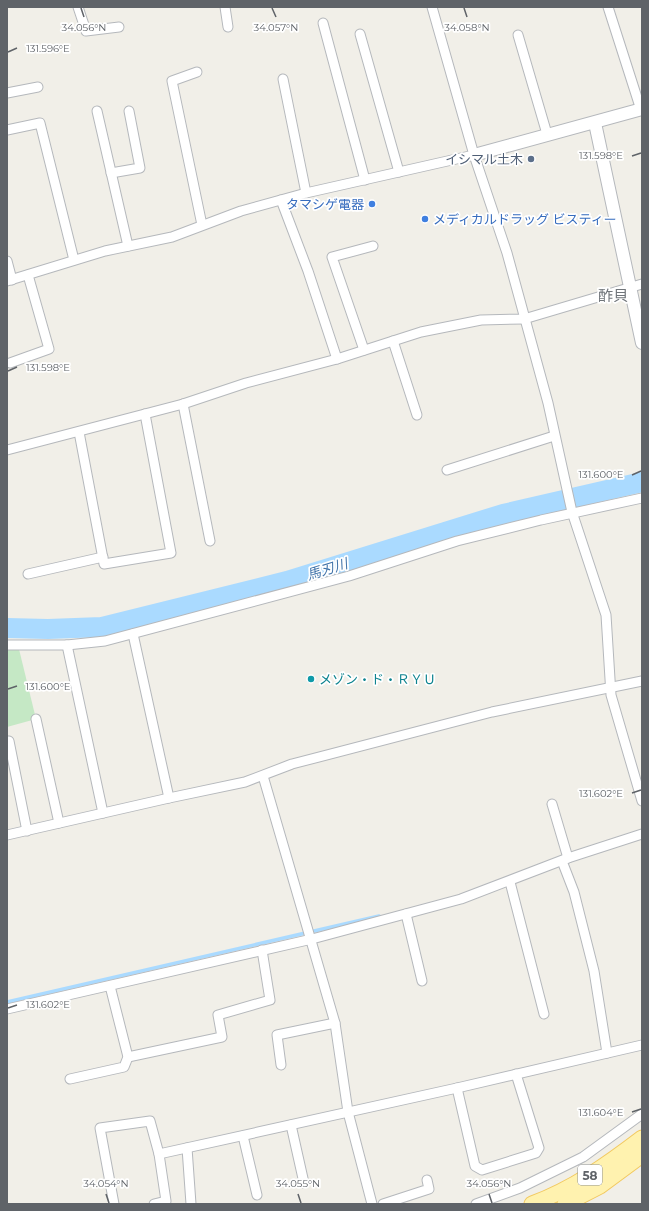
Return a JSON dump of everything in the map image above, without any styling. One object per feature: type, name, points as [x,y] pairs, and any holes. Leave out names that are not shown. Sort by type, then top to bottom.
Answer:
[{"type":"main road","name":"58","points":[[532,1204],[564,1190],[592,1174],[642,1138]]},
{"type":"main road","name":"58","points":[[565,1204],[600,1186],[642,1155]]},
{"type":"street","points":[[78,7],[86,31],[119,27]]},
{"type":"street","points":[[224,7],[228,27]]},
{"type":"street","points":[[432,7],[474,154],[507,253],[548,403],[554,436],[572,512],[606,615],[611,695],[642,801]]},
{"type":"street","points":[[7,261],[10,280],[74,260],[128,246],[172,237],[242,211],[306,193],[474,154],[641,110],[608,7]]},
{"type":"street","points":[[323,23],[365,180]]},
{"type":"street","points":[[360,34],[399,172]]},
{"type":"street","points":[[518,35],[548,134]]},
{"type":"street","points":[[197,72],[172,81],[202,225]]},
{"type":"street","points":[[283,79],[306,193]]},
{"type":"street","points":[[7,93],[38,87]]},
{"type":"street","points":[[97,111],[128,246]]},
{"type":"street","points":[[111,173],[140,168],[129,111]]},
{"type":"street","points":[[595,122],[642,343]]},
{"type":"street","points":[[7,130],[40,123],[74,260]]},
{"type":"street","points":[[281,200],[308,271],[337,359]]},
{"type":"street","points":[[364,350],[332,257],[373,246]]},
{"type":"street","points":[[10,363],[49,349],[28,275]]},
{"type":"street","points":[[7,450],[183,404],[246,383],[337,359],[421,332],[481,320],[524,319],[642,284]]},
{"type":"street","points":[[393,340],[417,415]]},
{"type":"street","points":[[183,404],[210,541]]},
{"type":"street","points":[[79,432],[104,564],[171,553],[145,414]]},
{"type":"street","points":[[447,470],[554,436]]},
{"type":"street","points":[[7,645],[67,645],[105,641],[349,576],[457,542],[572,512],[642,498]]},
{"type":"street","points":[[28,574],[103,557]]},
{"type":"street","points":[[133,634],[169,798]]},
{"type":"street","points":[[67,645],[103,814]]},
{"type":"street","points":[[7,835],[245,782],[292,764],[492,712],[642,681]]},
{"type":"street","points":[[36,719],[59,823]]},
{"type":"street","points":[[9,741],[27,831]]},
{"type":"street","points":[[263,776],[312,939],[335,1023],[348,1112],[372,1204]]},
{"type":"street","points":[[552,804],[594,971],[607,1053]]},
{"type":"street","points":[[7,1009],[312,939],[461,899],[510,882],[565,859],[642,834]]},
{"type":"street","points":[[510,882],[544,1014]]},
{"type":"street","points":[[406,914],[422,981]]},
{"type":"street","points":[[128,1057],[222,1037],[218,1015],[270,1000],[262,950]]},
{"type":"street","points":[[70,1079],[124,1067],[128,1057],[110,986]]},
{"type":"street","points":[[281,1065],[277,1035],[335,1023]]},
{"type":"street","points":[[159,1154],[594,1058],[607,1053],[642,1045]]},
{"type":"street","points":[[457,1088],[475,1166],[482,1170],[536,1153],[539,1148],[516,1074]]},
{"type":"street","points":[[476,1204],[520,1188],[583,1157],[642,1114]]},
{"type":"street","points":[[114,1204],[100,1128],[150,1121],[159,1154],[166,1201],[157,1204]]},
{"type":"street","points":[[290,1125],[304,1183]]},
{"type":"street","points":[[243,1136],[257,1195]]},
{"type":"street","points":[[187,1148],[191,1204]]},
{"type":"street","points":[[383,1204],[429,1189],[427,1180]]},
{"type":"green space","points":[[7,645],[18,645],[36,719],[7,727]]},
{"type":"waterway","name":"馬刃川","points":[[7,628],[48,629],[102,627],[287,581],[503,514],[642,482]]},
{"type":"waterway","points":[[7,1002],[379,916]]},
{"type":"place","name":"イシマル土木","points":[[531,159]]},
{"type":"place","name":"タマシゲ電器","points":[[372,204]]},
{"type":"place","name":"メディカルドラッグ ビスティー","points":[[425,219]]},
{"type":"place","name":"メゾン・ド・ＲＹＵ","points":[[311,679]]},
{"type":"district","name":"酢貝","points":[[613,295]]}]
